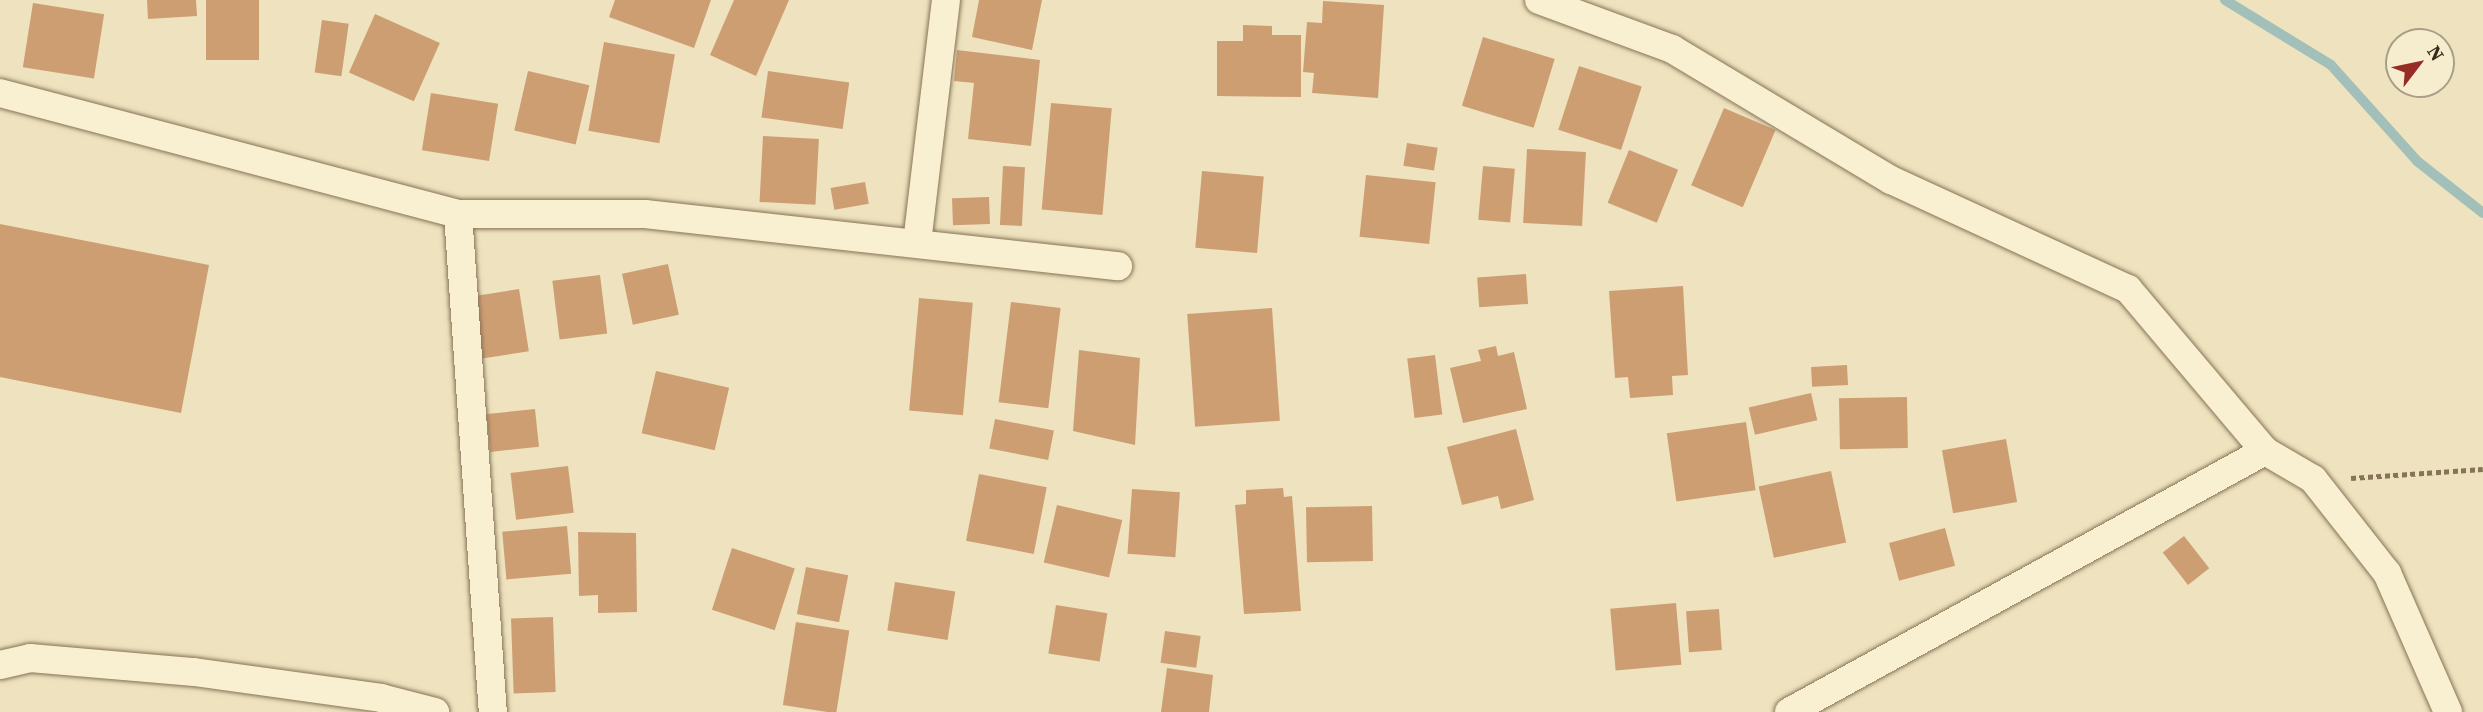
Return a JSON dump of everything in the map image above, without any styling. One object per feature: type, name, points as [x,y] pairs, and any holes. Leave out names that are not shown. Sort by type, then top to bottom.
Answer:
[{"type":"street","points":[[918,243],[946,0]]},
{"type":"street","points":[[1539,0],[1672,49],[1891,180],[2128,289],[2265,451],[2313,479],[2387,573],[2448,712]]},
{"type":"street","points":[[0,93],[458,215],[645,214],[1118,266]]},
{"type":"street","points":[[458,215],[493,712]]},
{"type":"street","points":[[1789,712],[2265,451]]},
{"type":"street","points":[[0,665],[30,658],[194,672],[381,698],[435,712]]},
{"type":"path","points":[[2313,479],[2483,469]]},
{"type":"building","points":[[147,0],[196,0],[197,16],[148,19]]},
{"type":"building","points":[[206,0],[259,0],[259,60],[206,60]]},
{"type":"building","points":[[615,0],[711,0],[694,48],[609,17]]},
{"type":"building","points":[[734,0],[789,0],[756,76],[710,55]]},
{"type":"building","points":[[979,0],[1042,0],[1032,50],[972,37]]},
{"type":"building","points":[[1323,1],[1384,5],[1378,98],[1312,93],[1314,73],[1303,72],[1307,22],[1322,23]]},
{"type":"building","points":[[33,3],[104,14],[94,78],[23,67]]},
{"type":"building","points":[[375,14],[440,43],[414,101],[349,72]]},
{"type":"building","points":[[322,20],[349,24],[341,76],[315,72]]},
{"type":"building","points":[[1243,25],[1272,26],[1272,35],[1301,35],[1301,97],[1217,96],[1217,41],[1243,41]]},
{"type":"building","points":[[1483,37],[1555,59],[1534,128],[1462,106]]},
{"type":"building","points":[[604,42],[675,55],[659,143],[588,131]]},
{"type":"building","points":[[957,50],[1040,60],[1031,146],[968,139],[974,83],[954,81]]},
{"type":"building","points":[[1579,66],[1642,86],[1621,150],[1558,130]]},
{"type":"building","points":[[528,71],[589,85],[576,145],[514,130]]},
{"type":"building","points":[[768,71],[849,82],[843,129],[761,118]]},
{"type":"building","points":[[431,93],[498,104],[489,161],[422,150]]},
{"type":"building","points":[[1051,103],[1112,108],[1102,215],[1042,210]]},
{"type":"building","points":[[1724,108],[1776,130],[1743,207],[1691,185]]},
{"type":"building","points":[[763,136],[819,139],[815,205],[760,202]]},
{"type":"building","points":[[1407,143],[1438,148],[1434,171],[1403,166]]},
{"type":"building","points":[[1527,149],[1586,152],[1582,226],[1523,223]]},
{"type":"building","points":[[1629,150],[1678,170],[1657,223],[1608,203]]},
{"type":"building","points":[[1003,166],[1025,167],[1022,226],[1000,225]]},
{"type":"building","points":[[1483,166],[1515,169],[1510,223],[1478,220]]},
{"type":"building","points":[[1202,171],[1264,176],[1257,253],[1195,248]]},
{"type":"building","points":[[1366,175],[1436,182],[1429,244],[1360,237]]},
{"type":"building","points":[[865,182],[869,204],[834,210],[831,188]]},
{"type":"building","points":[[989,197],[990,224],[953,225],[952,198]]},
{"type":"building","points":[[0,224],[209,265],[181,413],[0,377]]},
{"type":"building","points":[[668,264],[679,315],[633,325],[622,274]]},
{"type":"building","points":[[1526,274],[1528,304],[1479,307],[1477,277]]},
{"type":"building","points":[[600,275],[607,334],[560,339],[552,281]]},
{"type":"building","points":[[1683,286],[1688,375],[1672,376],[1673,395],[1630,398],[1628,377],[1615,378],[1609,291]]},
{"type":"building","points":[[519,289],[529,351],[477,359],[468,297]]},
{"type":"building","points":[[919,298],[973,303],[963,415],[909,411]]},
{"type":"building","points":[[1011,302],[1061,308],[1048,408],[999,402]]},
{"type":"building","points":[[1272,308],[1280,421],[1195,427],[1187,314]]},
{"type":"building","points":[[1496,346],[1498,356],[1514,352],[1527,409],[1463,423],[1450,368],[1481,361],[1478,350]]},
{"type":"building","points":[[1079,350],[1140,358],[1135,445],[1073,431]]},
{"type":"building","points":[[1435,355],[1442,415],[1415,418],[1407,358]]},
{"type":"building","points":[[1847,365],[1848,385],[1812,387],[1811,367]]},
{"type":"building","points":[[656,371],[729,388],[715,450],[642,433]]},
{"type":"building","points":[[1811,393],[1817,420],[1755,435],[1749,407]]},
{"type":"building","points":[[1907,397],[1908,448],[1840,449],[1839,398]]},
{"type":"building","points":[[535,409],[539,447],[490,452],[486,414]]},
{"type":"building","points":[[995,419],[1054,430],[1048,460],[989,448]]},
{"type":"building","points":[[1746,422],[1756,490],[1676,501],[1667,433]]},
{"type":"building","points":[[1516,429],[1534,500],[1501,509],[1498,496],[1462,505],[1447,447]]},
{"type":"building","points":[[2006,439],[2017,502],[1953,513],[1942,450]]},
{"type":"building","points":[[568,466],[574,513],[516,520],[510,473]]},
{"type":"building","points":[[1831,471],[1846,542],[1774,558],[1759,486]]},
{"type":"building","points":[[979,474],[1047,487],[1034,554],[966,541]]},
{"type":"building","points":[[1283,488],[1284,497],[1292,496],[1301,611],[1244,614],[1235,505],[1246,504],[1246,490]]},
{"type":"building","points":[[1132,489],[1180,492],[1175,557],[1127,554]]},
{"type":"building","points":[[1057,505],[1122,520],[1109,578],[1044,562]]},
{"type":"building","points":[[1372,506],[1373,561],[1307,562],[1306,507]]},
{"type":"building","points":[[567,526],[571,574],[506,579],[502,532]]},
{"type":"building","points":[[1945,528],[1955,566],[1899,581],[1889,543]]},
{"type":"building","points":[[578,532],[636,533],[637,612],[598,613],[598,595],[579,596]]},
{"type":"building","points":[[2184,536],[2209,568],[2188,585],[2163,553]]},
{"type":"building","points":[[732,548],[795,568],[775,630],[712,610]]},
{"type":"building","points":[[806,567],[848,575],[839,622],[797,614]]},
{"type":"building","points":[[895,582],[955,592],[948,640],[887,630]]},
{"type":"building","points":[[1676,603],[1681,665],[1616,671],[1610,609]]},
{"type":"building","points":[[1056,605],[1107,613],[1100,662],[1048,653]]},
{"type":"building","points":[[1719,609],[1722,650],[1689,652],[1686,611]]},
{"type":"building","points":[[553,617],[556,692],[514,693],[511,618]]},
{"type":"building","points":[[796,622],[849,630],[836,712],[783,705]]},
{"type":"building","points":[[1165,631],[1201,636],[1196,668],[1161,663]]},
{"type":"building","points":[[1167,668],[1213,675],[1209,712],[1161,712]]},
{"type":"waterway","points":[[2225,0],[2331,65],[2417,161],[2483,213]]}]
